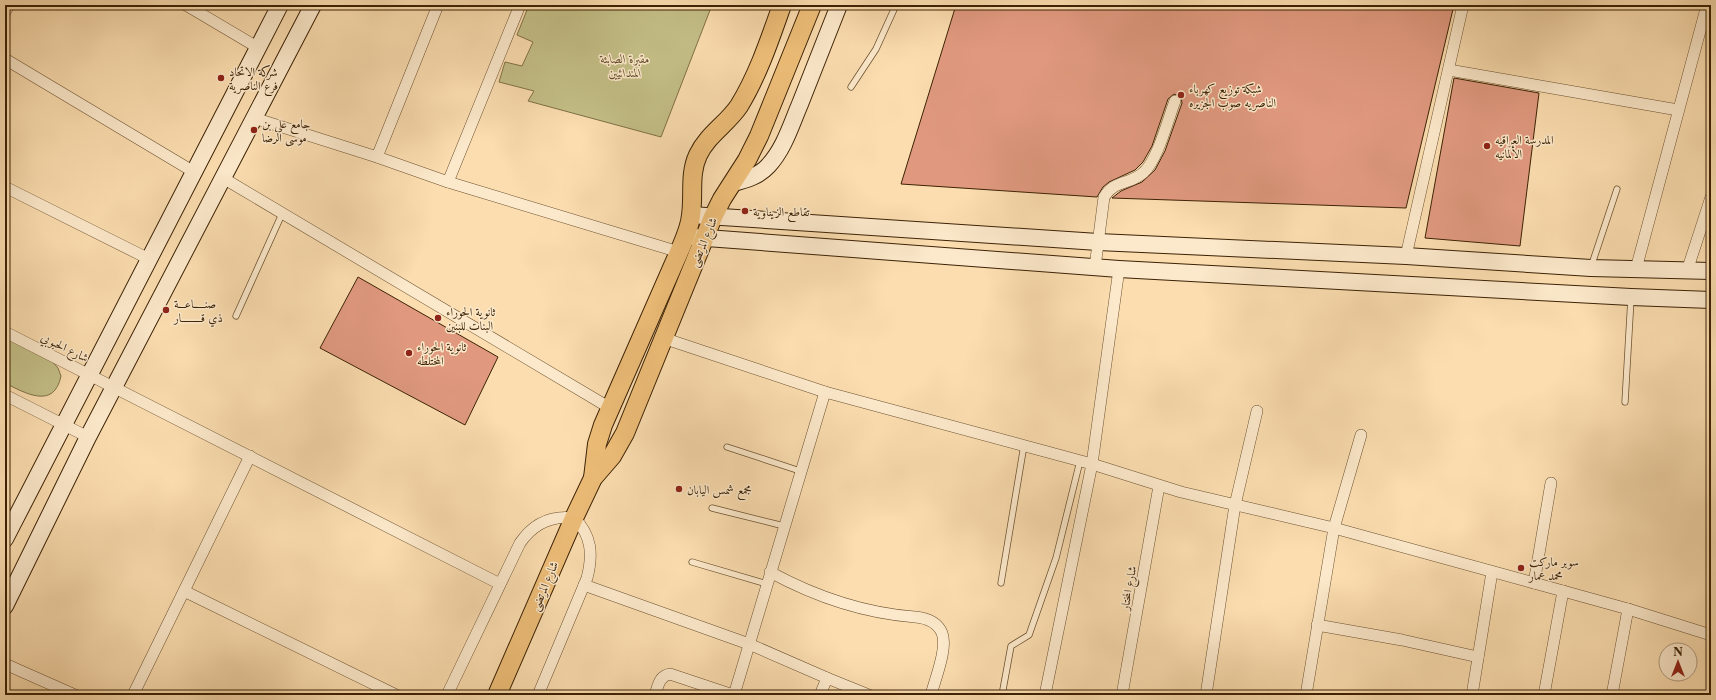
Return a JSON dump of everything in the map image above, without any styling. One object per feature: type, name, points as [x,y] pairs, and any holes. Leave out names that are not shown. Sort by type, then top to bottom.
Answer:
[{"type":"main road","name":"شارع المرتضى","points":[[593,478],[597,444],[610,408],[682,244],[692,215],[692,178],[697,156],[708,138],[730,117],[743,98],[762,58],[782,5]]},
{"type":"main road","name":"شارع المرتضى","points":[[497,695],[593,478],[619,445],[713,217],[747,160],[759,136],[812,5]]},
{"type":"street","points":[[5,12],[9,5]]},
{"type":"street","points":[[186,5],[257,47]]},
{"type":"street","points":[[5,539],[257,47],[280,5]]},
{"type":"street","points":[[5,606],[114,386],[313,5]]},
{"type":"street","points":[[377,157],[438,5]]},
{"type":"street","points":[[448,182],[520,5]]},
{"type":"street","points":[[733,183],[757,175],[767,167],[775,157],[788,133],[839,5]]},
{"type":"street","points":[[1406,256],[1463,5]]},
{"type":"street","points":[[1636,269],[1678,110],[1703,6]]},
{"type":"street","points":[[5,59],[194,172]]},
{"type":"street","points":[[1449,70],[1678,110]]},
{"type":"street","points":[[1095,267],[1104,198],[1110,188],[1138,176],[1148,168],[1155,155],[1175,101]]},
{"type":"street","points":[[254,118],[377,157],[448,182],[682,244],[705,238],[1120,269],[1711,300]]},
{"type":"street","points":[[223,178],[610,408]]},
{"type":"street","points":[[5,187],[149,259]]},
{"type":"street","points":[[1687,271],[1711,197]]},
{"type":"street","points":[[692,215],[1098,242],[1406,256],[1591,268],[1711,271]]},
{"type":"street","points":[[1045,695],[1092,464],[1120,269]]},
{"type":"street","name":"شارع الحبوبي","points":[[5,332],[114,386],[500,584]]},
{"type":"street","points":[[663,338],[825,392],[1092,464],[1159,486],[1334,528],[1534,583],[1628,609],[1711,636]]},
{"type":"street","points":[[655,695],[660,680],[666,675],[670,674],[734,695],[800,471],[825,392]]},
{"type":"street","points":[[5,395],[88,437]]},
{"type":"street","points":[[1206,695],[1235,505],[1257,411]]},
{"type":"street","points":[[1306,695],[1334,528],[1361,435]]},
{"type":"street","points":[[132,695],[250,456]]},
{"type":"street","points":[[1534,583],[1551,483]]},
{"type":"street","name":"شارع المختار","points":[[1122,695],[1159,486]]},
{"type":"street","points":[[447,695],[520,543],[531,529],[538,524],[551,519],[564,517],[574,518],[585,530],[590,546],[591,562],[584,585],[538,695]]},
{"type":"street","points":[[770,572],[810,592],[839,603],[864,610],[920,617],[932,621],[941,632],[944,645],[931,695]]},
{"type":"street","points":[[1472,695],[1492,572]]},
{"type":"street","points":[[584,585],[749,644],[868,695]]},
{"type":"street","points":[[184,591],[396,695]]},
{"type":"street","points":[[1544,695],[1563,591]]},
{"type":"street","points":[[1612,695],[1628,609]]},
{"type":"street","points":[[1317,625],[1402,640],[1478,657]]},
{"type":"street","points":[[5,664],[75,695]]},
{"type":"street","points":[[820,695],[827,678]]},
{"type":"lane","points":[[851,87],[876,49],[896,5]]},
{"type":"lane","points":[[1591,268],[1617,189]]},
{"type":"lane","points":[[236,316],[282,214]]},
{"type":"lane","points":[[1625,402],[1631,297]]},
{"type":"lane","points":[[1001,582],[1024,445]]},
{"type":"lane","points":[[728,447],[800,471]]},
{"type":"lane","points":[[1002,695],[1011,646],[1029,635],[1056,558],[1080,461]]},
{"type":"lane","points":[[712,508],[784,526]]},
{"type":"lane","points":[[692,562],[767,584]]},
{"type":"green space","name":"مقبرة الصابئة المندائيين","points":[[529,5],[712,5],[661,137],[528,101],[534,91],[499,82],[505,62],[522,66],[533,42],[517,35]]},
{"type":"green space","points":[[5,338],[51,360],[58,368],[61,376],[52,393],[45,396],[38,396],[21,391],[5,383]]},
{"type":"building","name":"شبكة توزيع كهرباء الناصريه صوب الجزيره","points":[[956,5],[1454,5],[1406,208],[1112,198],[1121,191],[1142,182],[1155,170],[1165,151],[1182,103],[1181,97],[1174,94],[1168,99],[1152,146],[1143,162],[1135,170],[1109,182],[1103,187],[1097,197],[901,184]]},
{"type":"building","name":"المدرسة العراقيه الألمانيه","points":[[1454,78],[1539,93],[1520,246],[1425,238]]},
{"type":"building","name":"ثانوية الحوراء المختلطه","points":[[358,277],[498,357],[465,425],[320,348]]},
{"type":"place","name":"شركة الاتحاد فرع الناصرية","points":[[221,78]]},
{"type":"place","name":"شبكة توزيع كهرباء الناصريه صوب الجزيره","points":[[1181,95]]},
{"type":"place","name":"جامع علي بن موسى الرضا","points":[[254,130]]},
{"type":"place","name":"المدرسة العراقيه الألمانيه","points":[[1487,146]]},
{"type":"place","name":"تقاطع الزيناوية","points":[[745,211]]},
{"type":"place","name":"صنـــــاعـــة ذي قـــــــــار","points":[[166,310]]},
{"type":"place","name":"ثانوية الحوراء البنات للبنين","points":[[438,318]]},
{"type":"place","name":"ثانوية الحوراء المختلطه","points":[[409,353]]},
{"type":"place","name":"مجمع شمس اليابان","points":[[679,489]]},
{"type":"place","name":"سوبر ماركت محمد عمار","points":[[1521,568]]}]
